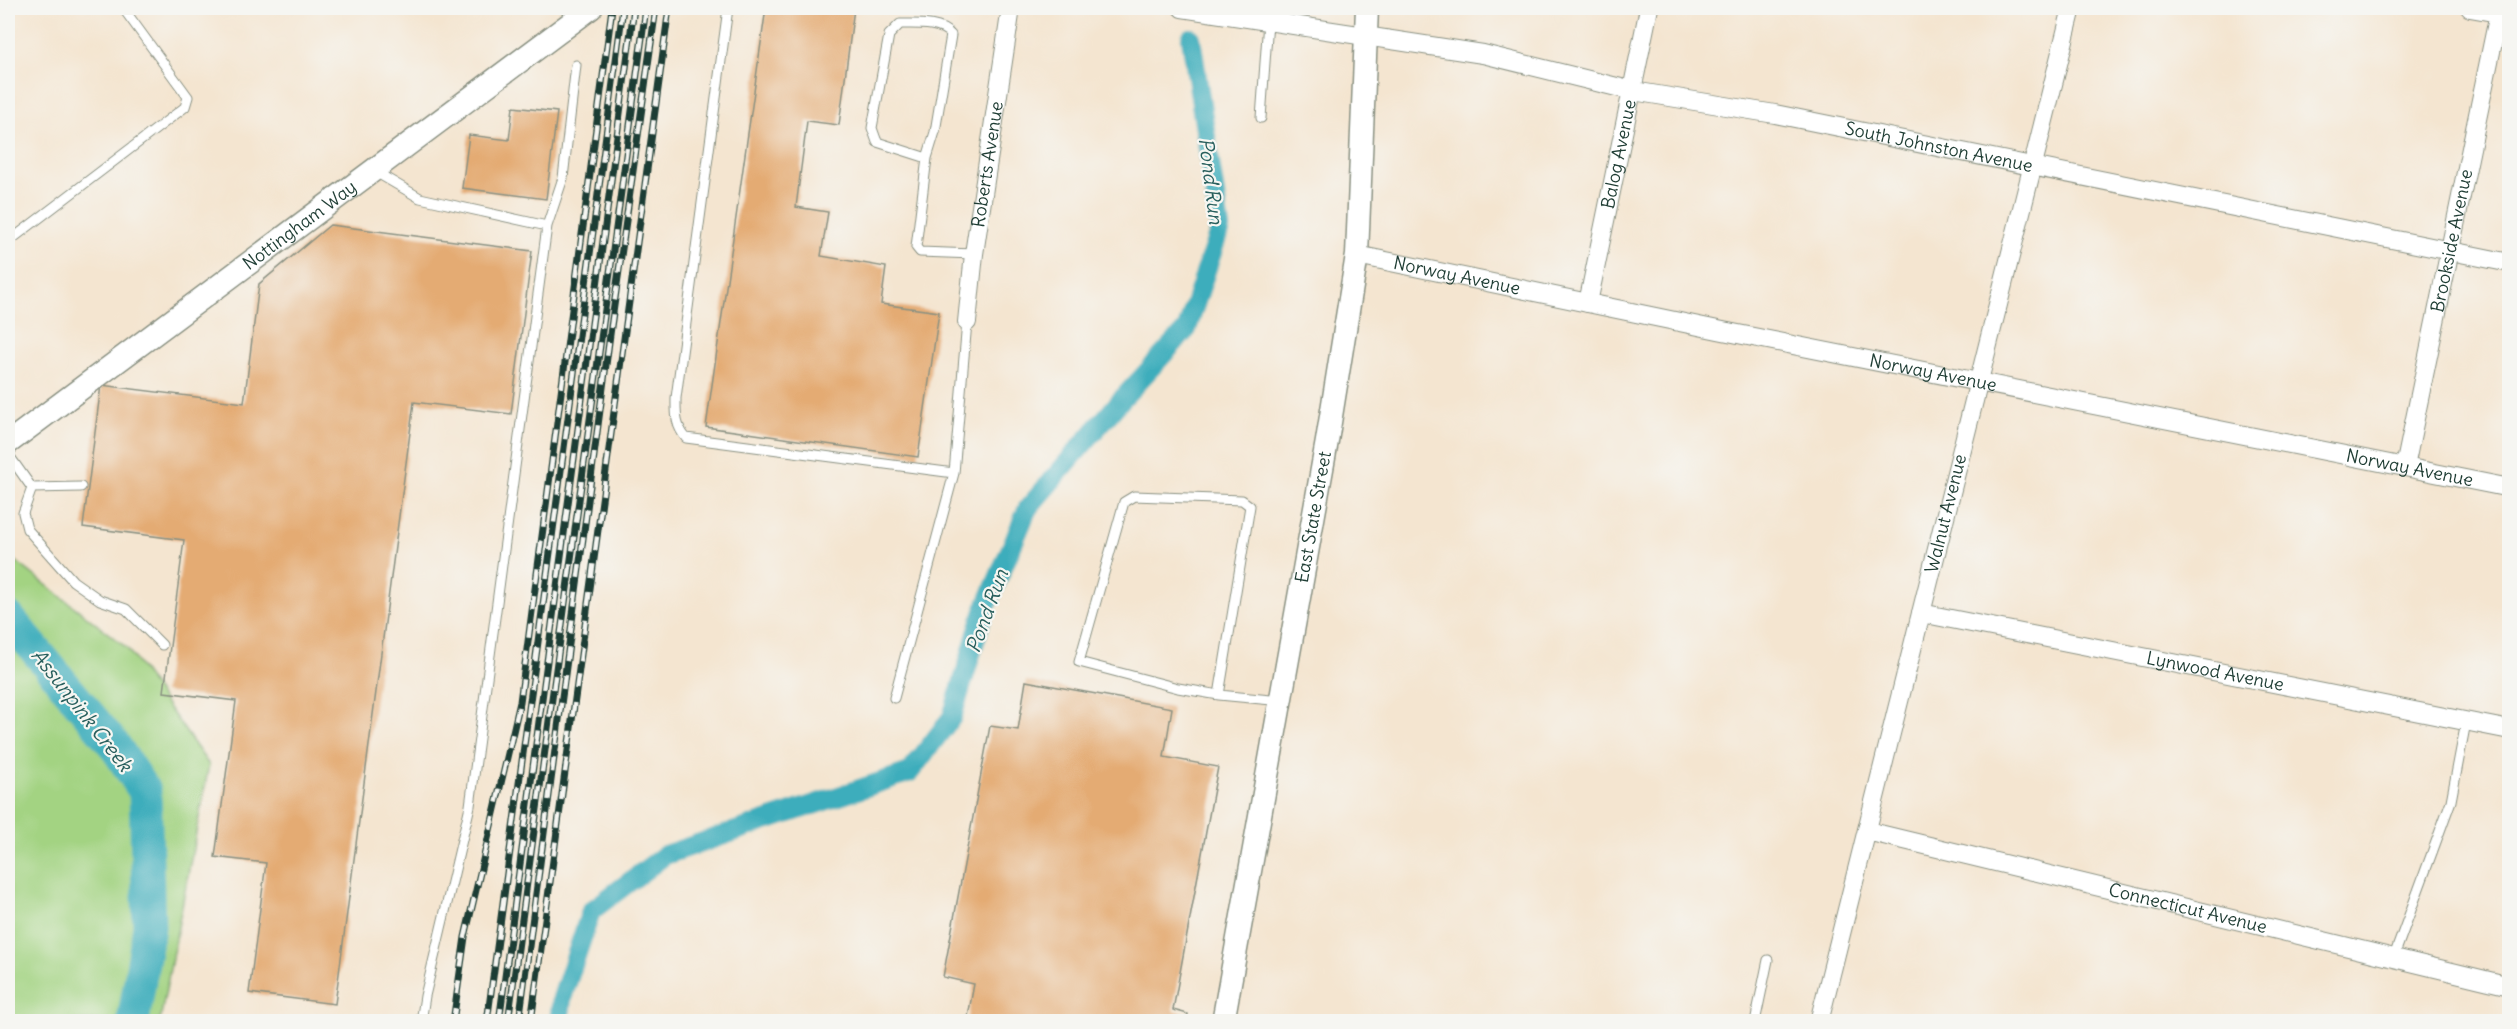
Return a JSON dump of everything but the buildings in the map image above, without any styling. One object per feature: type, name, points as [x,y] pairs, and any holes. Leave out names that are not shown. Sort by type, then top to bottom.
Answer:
[{"type":"street","name":"Nottingham Way","points":[[8,443],[591,8]]},
{"type":"street","name":"Roberts Avenue","points":[[967,322],[974,255],[1011,8]]},
{"type":"street","name":"South Johnston Avenue","points":[[1182,8],[1483,54],[1633,91],[1775,114],[2510,263]]},
{"type":"street","name":"East State Street","points":[[1223,1022],[1327,441],[1357,255],[1367,8]]},
{"type":"street","name":"Balog Avenue","points":[[1588,303],[1649,8]]},
{"type":"street","name":"Walnut Avenue","points":[[1819,1022],[2072,8]]},
{"type":"street","points":[[2470,8],[2504,14]]},
{"type":"street","name":"Brookside Avenue","points":[[2405,467],[2449,251],[2504,14]]},
{"type":"street","name":"Norway Avenue","points":[[1357,255],[2510,488]]},
{"type":"street","name":"Lynwood Avenue","points":[[1921,613],[2510,730]]},
{"type":"street","name":"Connecticut Avenue","points":[[1867,831],[2510,986]]},
{"type":"lane","points":[[8,242],[185,107],[188,97],[123,8]]},
{"type":"lane","points":[[728,8],[676,398],[676,420],[680,431],[686,438],[954,473]]},
{"type":"lane","points":[[1261,118],[1268,21]]},
{"type":"lane","points":[[928,155],[877,142],[872,128],[889,35],[900,24],[924,24],[947,30],[951,35],[935,132],[928,155],[916,247],[920,252],[974,255]]},
{"type":"lane","points":[[421,1022],[424,996],[470,806],[547,226],[563,178],[576,65]]},
{"type":"lane","points":[[372,170],[420,198],[547,226]]},
{"type":"lane","points":[[894,698],[954,473],[967,322]]},
{"type":"lane","points":[[8,454],[32,488]]},
{"type":"lane","points":[[32,488],[81,487]]},
{"type":"lane","points":[[32,488],[23,513],[27,529],[73,581],[100,600],[126,609],[162,645]]},
{"type":"lane","points":[[1219,695],[1250,506],[1242,500],[1134,495],[1124,502],[1079,662],[1178,688],[1219,695],[1281,701]]},
{"type":"lane","points":[[2393,958],[2451,801],[2466,722]]},
{"type":"lane","points":[[1755,1022],[1768,960]]},
{"type":"green space","points":[[8,555],[127,648],[209,765],[160,1021],[8,1021]]},
{"type":"waterway","name":"Pond Run","points":[[559,1022],[562,998],[591,911],[665,855],[910,772],[952,717],[983,614],[1028,508],[1121,400],[1187,329],[1220,228],[1191,38]]},
{"type":"waterway","name":"Assunpink Creek","points":[[8,617],[115,746],[145,792],[149,927],[133,1022]]},
{"type":"railway","points":[[453,1022],[465,937],[520,702],[612,8]]},
{"type":"railway","points":[[487,1022],[623,8]]},
{"type":"railway","points":[[499,1022],[634,8]]},
{"type":"railway","points":[[508,1022],[646,8]]},
{"type":"railway","points":[[519,1022],[611,327],[656,8]]},
{"type":"railway","points":[[531,1022],[669,8]]}]
